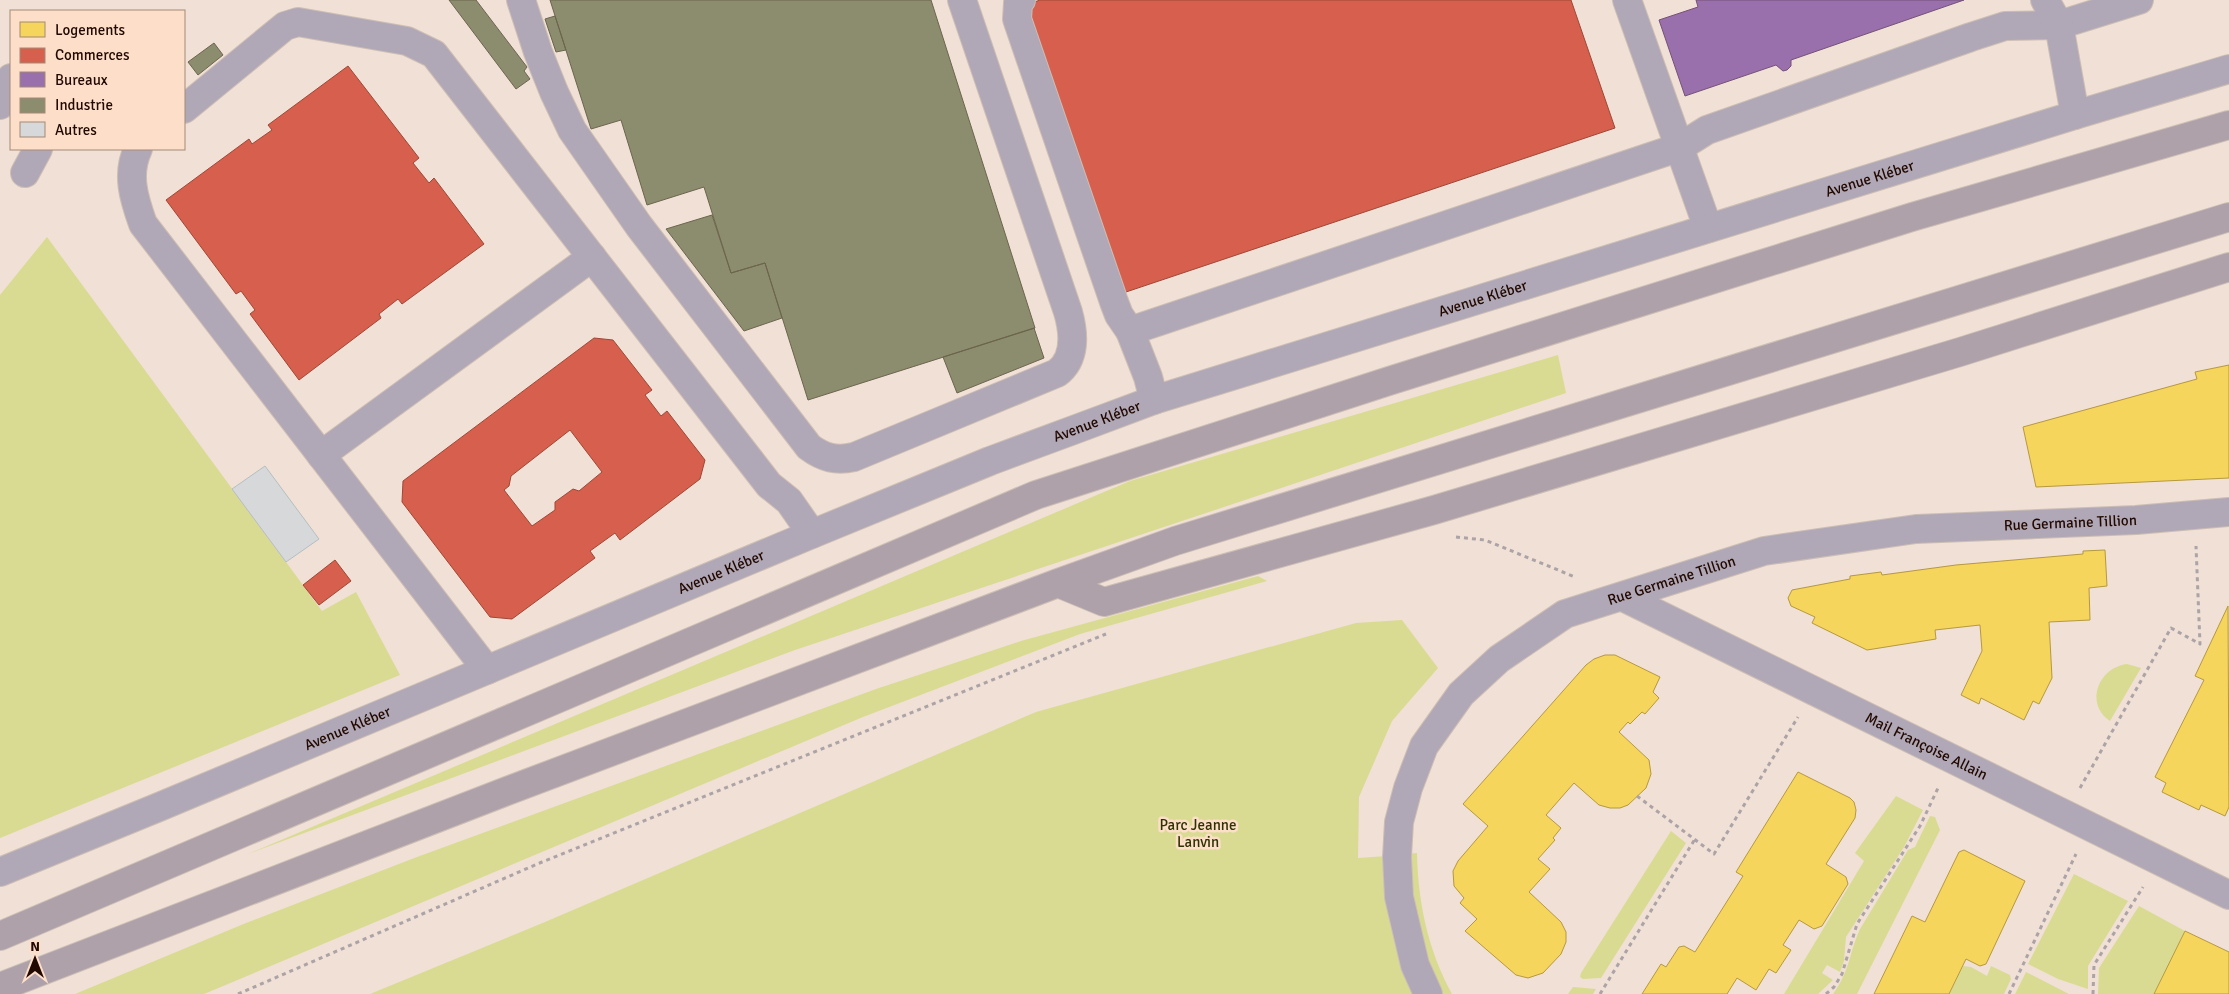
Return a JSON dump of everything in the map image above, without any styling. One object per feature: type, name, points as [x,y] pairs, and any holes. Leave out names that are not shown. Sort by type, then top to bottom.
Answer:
[{"type":"highway","points":[[0,936],[1036,495],[1389,381],[1884,226],[2229,125]]},
{"type":"highway","points":[[0,987],[506,791],[1058,582],[1175,541],[2229,217]]},
{"type":"highway","points":[[1058,582],[1104,602],[1434,510],[1960,352],[2229,267]]},
{"type":"street","points":[[521,0],[538,52],[572,130],[639,226],[809,446],[821,456],[836,460],[854,457],[1057,373],[1064,368],[1070,352],[1072,327],[1068,312],[962,0]]},
{"type":"street","points":[[1021,0],[1018,3],[1017,18],[1114,302],[1130,331],[1154,400]]},
{"type":"street","points":[[1627,0],[1708,228]]},
{"type":"street","points":[[2046,0],[2059,25],[2075,115]]},
{"type":"street","points":[[1130,331],[1680,147],[1707,130],[1971,37],[2005,26],[2059,25],[2139,0]]},
{"type":"street","points":[[185,108],[285,26],[298,22],[407,41],[434,54],[770,485],[789,501],[812,534]]},
{"type":"street","name":"Avenue Kléber","points":[[0,872],[169,804],[990,461],[1154,400],[2229,69]]},
{"type":"street","points":[[0,105],[10,80]]},
{"type":"street","points":[[25,173],[37,150]]},
{"type":"street","points":[[138,150],[131,179],[133,194],[143,224],[487,670]]},
{"type":"street","points":[[321,455],[592,257]]},
{"type":"street","name":"Rue Germaine Tillion","points":[[1428,994],[1415,965],[1398,897],[1397,857],[1399,822],[1408,788],[1424,746],[1461,694],[1499,658],[1565,614],[1764,551],[1916,529],[2136,520],[2229,512]]},
{"type":"street","name":"Mail Françoise Allain","points":[[1623,597],[2229,895]]},
{"type":"path","points":[[1446,536],[1485,540],[1577,578]]},
{"type":"path","points":[[2096,759],[2170,628],[2200,644],[2195,540]]},
{"type":"path","points":[[238,994],[542,862],[1096,637],[1115,632]]},
{"type":"path","points":[[1637,796],[1714,854],[1788,736]]},
{"type":"path","points":[[1826,994],[1834,987],[1842,974],[1858,924],[1930,807]]},
{"type":"path","points":[[2009,994],[2089,826]]},
{"type":"path","points":[[1600,994],[1695,840]]},
{"type":"path","points":[[2093,994],[2094,965],[2134,905],[2158,861]]},
{"type":"green space","points":[[47,237],[322,611],[356,592],[400,675],[0,838],[0,295]]},
{"type":"green space","points":[[1558,355],[1566,393],[795,650],[248,854],[1130,481]]},
{"type":"green space","points":[[1258,576],[1267,581],[1080,634],[863,717],[204,994],[75,994],[246,923],[417,857],[876,689],[1021,641]]},
{"type":"green space","name":"Parc Jeanne Lanvin","points":[[1402,620],[1438,668],[1392,721],[1359,797],[1358,858],[1387,856],[1416,994],[370,994],[545,922],[1036,712],[1356,623]]},
{"type":"green space","points":[[2127,664],[2141,668],[2110,721],[2102,714],[2098,706],[2096,697],[2098,688],[2108,672]]},
{"type":"green space","points":[[1896,796],[1923,810],[1904,847],[1846,937],[1844,961],[1840,972],[1827,965],[1822,973],[1833,980],[1818,994],[1784,994],[1864,861],[1855,853]]},
{"type":"green space","points":[[1930,816],[1935,817],[1940,830],[1857,994],[1833,994],[1843,978],[1860,929],[1908,850],[1915,847]]},
{"type":"green space","points":[[1671,831],[1686,843],[1601,978],[1583,979],[1580,977],[1581,973]]},
{"type":"green space","points":[[1417,853],[1422,908],[1426,926],[1437,960],[1452,994],[1439,994],[1414,927],[1406,854]]},
{"type":"green space","points":[[2074,874],[2128,901],[2088,966],[2088,989],[2058,979],[2028,964]]},
{"type":"green space","points":[[2139,906],[2185,931],[2154,994],[2098,994],[2099,968]]},
{"type":"green space","points":[[1963,966],[1971,967],[1987,976],[1991,966],[2010,975],[2011,979],[2004,994],[1949,994]]},
{"type":"green space","points":[[2026,972],[2067,993],[2069,994],[2015,994]]},
{"type":"green space","points":[[1573,987],[1596,989],[1593,994],[1568,994]]},
{"type":"building: Logements","points":[[2229,365],[2229,478],[2036,487],[2023,427],[2197,379],[2195,372]]},
{"type":"building: Logements","points":[[2105,550],[2107,586],[2089,588],[2090,620],[2049,622],[2052,678],[2039,704],[2033,701],[2024,720],[1981,698],[1979,704],[1961,695],[1982,651],[1980,625],[1935,630],[1936,639],[1867,650],[1812,623],[1815,617],[1791,606],[1788,598],[1792,590],[1850,579],[1850,576],[1881,572],[1882,575],[1956,565],[2083,554],[2083,551]]},
{"type":"building: Logements","points":[[2228,606],[2229,807],[2225,816],[2201,805],[2199,810],[2162,792],[2166,783],[2155,777],[2204,680],[2195,676]]},
{"type":"building: Logements","points":[[1605,655],[1615,655],[1660,677],[1653,692],[1659,698],[1645,714],[1642,712],[1630,724],[1628,722],[1619,732],[1649,760],[1651,774],[1646,788],[1628,805],[1620,808],[1610,808],[1599,805],[1574,783],[1546,815],[1561,828],[1553,838],[1555,840],[1538,859],[1550,869],[1529,892],[1561,922],[1566,932],[1566,942],[1561,954],[1543,973],[1528,978],[1516,975],[1465,931],[1477,919],[1460,903],[1464,898],[1454,886],[1453,871],[1458,861],[1488,826],[1463,804],[1586,665],[1594,659]]},
{"type":"building: Logements","points":[[1798,772],[1850,798],[1854,802],[1856,810],[1855,818],[1826,864],[1846,877],[1848,884],[1822,926],[1814,929],[1799,920],[1783,945],[1791,950],[1776,973],[1769,969],[1756,990],[1737,978],[1727,994],[1642,994],[1661,964],[1666,967],[1679,947],[1684,946],[1695,952],[1743,876],[1736,872]]},
{"type":"building: Logements","points":[[1964,850],[2025,881],[1986,964],[1980,966],[1966,959],[1949,994],[1874,994],[1912,916],[1925,922],[1959,852]]},
{"type":"building: Logements","points":[[2185,931],[2229,952],[2229,994],[2154,994]]},
{"type":"building: Commerces","points":[[1040,0],[1571,0],[1615,128],[1123,293],[1026,5]]},
{"type":"building: Commerces","points":[[348,66],[419,158],[413,163],[429,183],[434,178],[484,244],[402,304],[398,299],[379,314],[381,318],[299,380],[250,314],[255,310],[241,291],[236,294],[166,200],[249,139],[252,144],[272,130],[268,125]]},
{"type":"building: Commerces","points":[[594,338],[613,340],[652,390],[645,395],[661,416],[667,411],[705,460],[700,479],[620,540],[615,533],[590,551],[595,558],[512,619],[490,617],[402,502],[403,481]],"holes":[[[570,430],[602,472],[579,491],[573,489],[555,502],[555,510],[532,526],[504,490],[509,486],[511,476]]]},
{"type":"building: Commerces","points":[[335,560],[351,581],[319,605],[303,585]]},
{"type":"building: Bureaux","points":[[1696,0],[1964,0],[1791,60],[1791,66],[1787,70],[1783,71],[1776,65],[1685,96],[1659,20],[1698,7]]},
{"type":"building: Industrie","points":[[449,0],[476,0],[527,67],[524,71],[530,79],[516,89]]},
{"type":"building: Industrie","points":[[550,0],[931,0],[1035,328],[808,400],[765,263],[731,273],[704,187],[647,205],[621,120],[591,129]]},
{"type":"building: Industrie","points":[[555,16],[566,50],[556,52],[545,19]]},
{"type":"building: Industrie","points":[[214,43],[223,55],[198,75],[188,62]]},
{"type":"building: Industrie","points":[[712,215],[731,273],[765,263],[782,318],[744,331],[666,229]]},
{"type":"building: Industrie","points":[[1034,328],[1044,358],[957,393],[943,357]]},
{"type":"building: Autres","points":[[265,466],[319,539],[286,562],[232,489]]}]
